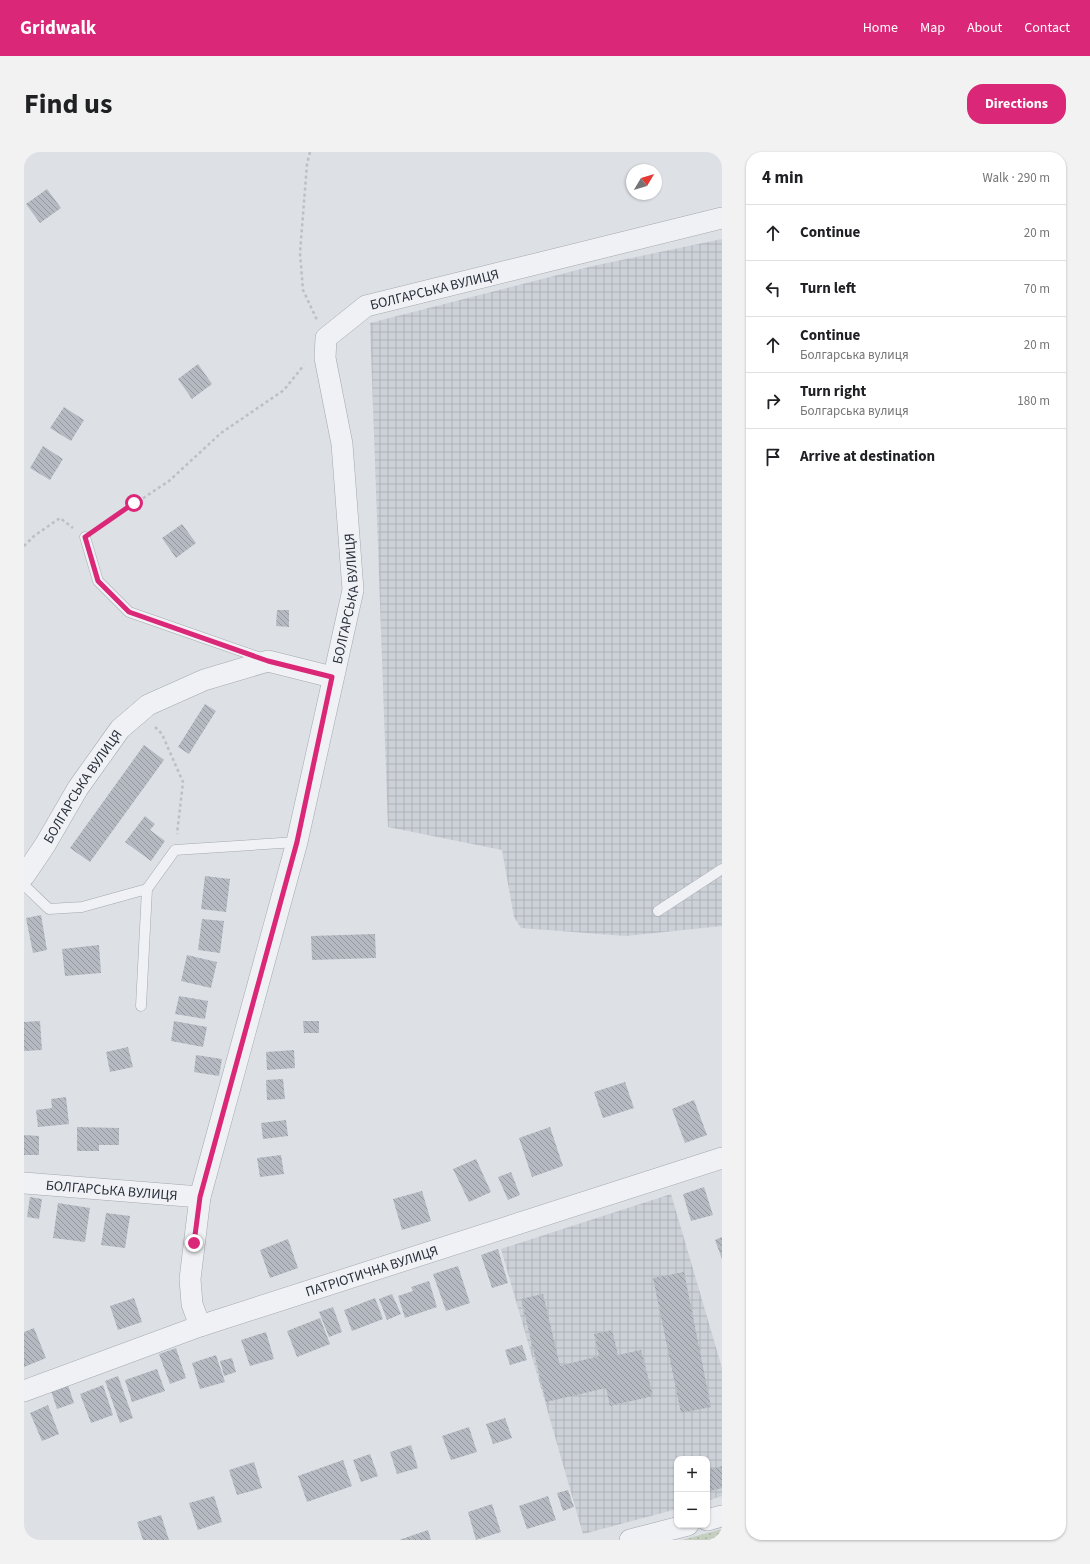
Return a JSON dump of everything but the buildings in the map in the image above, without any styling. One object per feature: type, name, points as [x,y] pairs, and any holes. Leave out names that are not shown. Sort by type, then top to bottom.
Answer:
[{"type":"street","name":"БОЛГАРСЬКА ВУЛИЦЯ","points":[[200,1326],[192,1304],[190,1279],[200,1197],[297,842],[352,590],[342,444],[325,358],[326,338],[366,306],[722,218]]},
{"type":"street","name":"БОЛГАРСЬКА ВУЛИЦЯ","points":[[24,876],[45,846],[78,788],[120,729],[148,705],[204,680],[268,661],[332,677]]},
{"type":"street","name":"ПАТРІОТИЧНА ВУЛИЦЯ","points":[[24,1391],[200,1326],[722,1158]]},
{"type":"street","name":"БОЛГАРСЬКА ВУЛИЦЯ","points":[[24,1184],[200,1197]]},
{"type":"street","points":[[710,1519],[722,1516]]},
{"type":"street","points":[[630,1540],[676,1528]]},
{"type":"lane","points":[[85,537],[98,581],[129,612],[268,661]]},
{"type":"lane","points":[[141,1006],[147,889],[175,850],[297,842]]},
{"type":"lane","points":[[658,912],[722,869]]},
{"type":"lane","points":[[24,886],[49,909],[82,907],[147,889]]},
{"type":"path","points":[[24,546],[34,536],[60,518],[85,537],[170,481],[221,433],[284,390],[326,338],[303,290],[300,253],[307,164],[310,152]]},
{"type":"path","points":[[140,712],[162,734],[183,782],[175,850]]},
{"type":"shaded area","points":[[722,239],[722,926],[626,936],[521,928],[514,917],[502,850],[388,827],[370,323],[593,266]]},
{"type":"shaded area","points":[[671,1194],[722,1368],[722,1496],[710,1500],[710,1456],[674,1456],[674,1510],[583,1534],[501,1249]]},
{"type":"green space","points":[[722,1529],[722,1540],[682,1540]]},
{"type":"route","points":[[134,503],[85,537],[98,581],[129,612],[268,661],[332,677],[297,842],[200,1197],[194,1243]]}]
